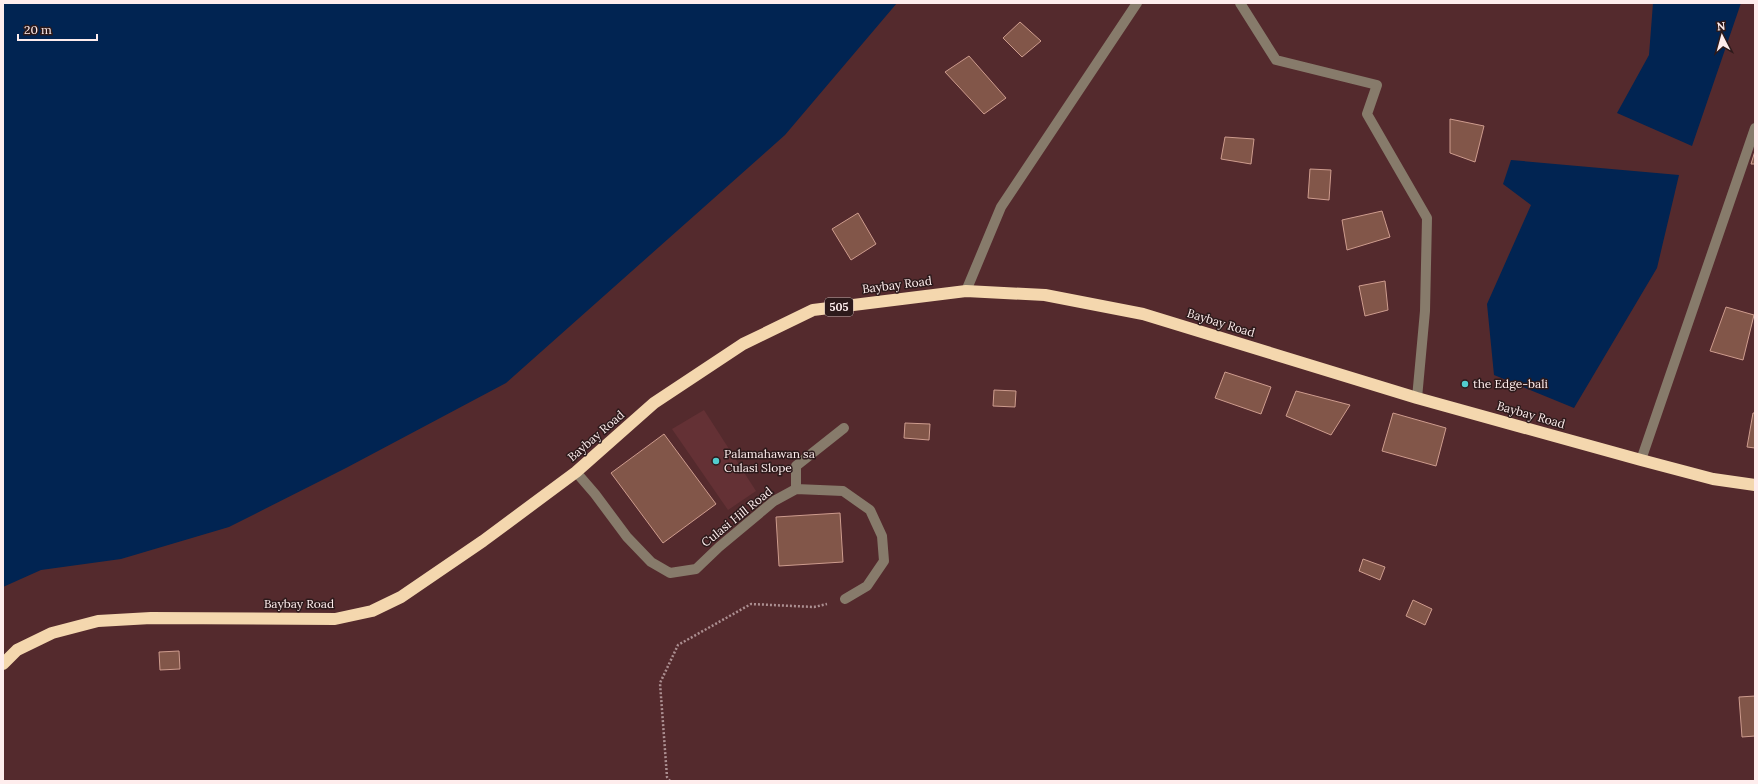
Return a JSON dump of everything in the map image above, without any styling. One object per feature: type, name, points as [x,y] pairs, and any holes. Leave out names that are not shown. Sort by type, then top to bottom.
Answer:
[{"type":"highway","name":"Baybay Road","points":[[3,664],[17,650],[52,633],[98,621],[151,618],[335,619],[372,611],[407,593],[483,541],[576,472],[654,403],[743,344],[814,310],[966,291],[1045,295],[1143,314],[1417,398],[1713,479],[1755,485]]},
{"type":"street","points":[[966,291],[1001,208],[1137,3]]},
{"type":"street","points":[[1240,3],[1276,60],[1377,85],[1367,114],[1427,218],[1425,311],[1417,398]]},
{"type":"street","points":[[1641,460],[1755,128]]},
{"type":"street","points":[[844,428],[796,466],[796,489],[843,491],[870,510],[882,536],[884,561],[867,586],[845,599]]},
{"type":"street","name":"Culasi Hill Road","points":[[576,472],[595,494],[627,537],[651,562],[670,573],[696,569],[719,547],[774,501],[796,489]]},
{"type":"path","points":[[670,781],[667,777],[660,683],[678,645],[751,604],[814,607],[845,599]]},
{"type":"shaded area","points":[[704,410],[756,491],[728,510],[672,429]]},
{"type":"water","points":[[3,3],[897,3],[785,135],[506,383],[346,468],[229,527],[121,559],[41,570],[3,587]]},
{"type":"water","points":[[1653,3],[1741,3],[1692,146],[1617,113],[1649,55]]},
{"type":"water","points":[[1511,160],[1679,175],[1657,268],[1574,408],[1494,375],[1487,304],[1531,205],[1503,184]]},
{"type":"building","points":[[1020,22],[1041,41],[1022,57],[1003,38]]},
{"type":"building","points":[[969,56],[1006,98],[984,114],[945,72]]},
{"type":"building","points":[[1450,119],[1484,126],[1475,162],[1450,153]]},
{"type":"building","points":[[1225,137],[1254,139],[1251,164],[1221,159]]},
{"type":"building","points":[[1755,151],[1755,164],[1751,164]]},
{"type":"building","points":[[1310,169],[1331,170],[1329,200],[1308,198]]},
{"type":"building","points":[[1382,211],[1390,237],[1347,250],[1342,220]]},
{"type":"building","points":[[858,213],[876,244],[851,260],[832,229]]},
{"type":"building","points":[[1385,281],[1388,310],[1365,316],[1359,286]]},
{"type":"building","points":[[1726,307],[1754,315],[1743,360],[1710,351]]},
{"type":"building","points":[[1225,372],[1271,387],[1261,414],[1215,398]]},
{"type":"building","points":[[994,390],[1016,391],[1015,407],[993,406]]},
{"type":"building","points":[[1296,391],[1350,405],[1331,435],[1286,416]]},
{"type":"building","points":[[1393,413],[1446,428],[1436,466],[1382,451]]},
{"type":"building","points":[[1753,413],[1755,413],[1755,448],[1747,447]]},
{"type":"building","points":[[905,423],[930,424],[929,440],[904,438]]},
{"type":"building","points":[[664,434],[716,504],[663,543],[611,473]]},
{"type":"building","points":[[840,513],[843,562],[779,566],[776,517]]},
{"type":"building","points":[[1363,559],[1385,567],[1380,580],[1359,571]]},
{"type":"building","points":[[1413,600],[1432,609],[1425,625],[1406,616]]},
{"type":"building","points":[[179,651],[180,669],[160,670],[159,652]]},
{"type":"building","points":[[1755,696],[1755,736],[1742,737],[1739,697]]},
{"type":"place","name":"the Edge-bali","points":[[1465,384]]},
{"type":"place","name":"Palamahawan sa Culasi Slope","points":[[716,461]]}]
